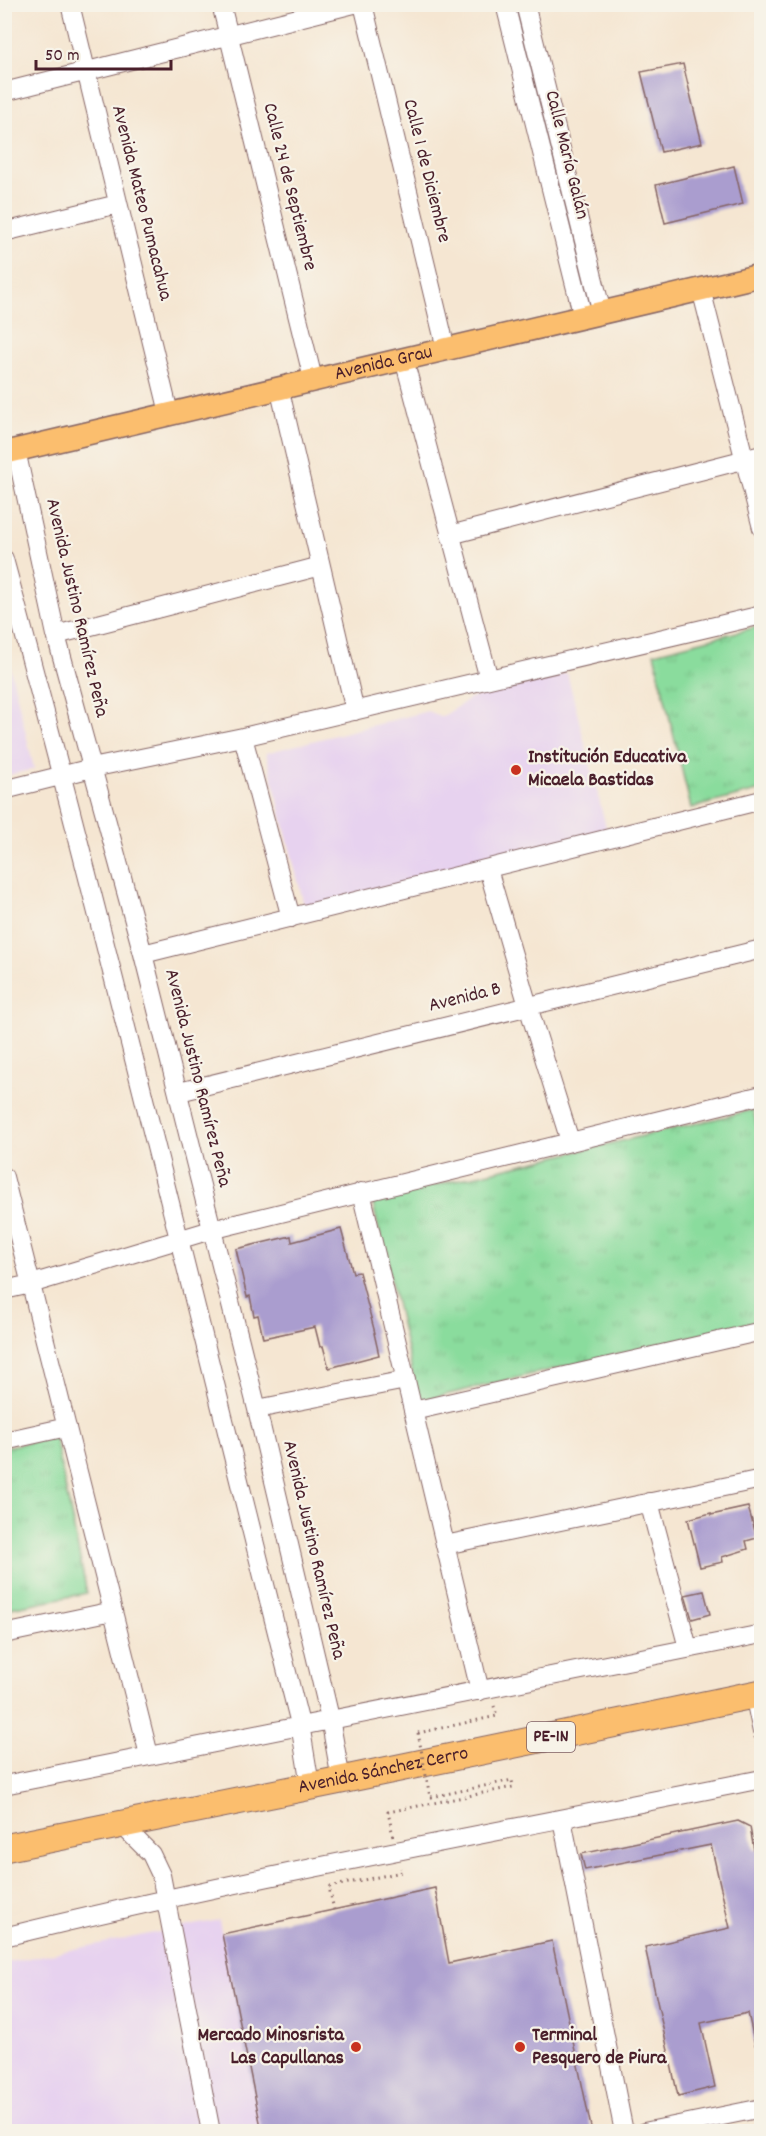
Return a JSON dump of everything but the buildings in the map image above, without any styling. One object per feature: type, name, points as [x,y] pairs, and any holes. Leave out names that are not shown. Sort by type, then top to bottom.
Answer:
[{"type":"highway","name":"Avenida Sánchez Cerro","points":[[4,1848],[758,1694]]},
{"type":"main road","name":"Avenida Grau","points":[[10,452],[762,275]]},
{"type":"street","name":"Avenida Mateo Pumacahua","points":[[70,4],[168,413]]},
{"type":"street","name":"Calle 24 de Septiembre","points":[[220,4],[313,380]]},
{"type":"street","points":[[4,92],[354,4]]},
{"type":"street","name":"Calle 1 de Diciembre","points":[[363,4],[446,349]]},
{"type":"street","name":"Calle María Galán","points":[[505,4],[593,315]]},
{"type":"street","name":"Calle María Galán","points":[[525,4],[593,315]]},
{"type":"street","points":[[4,232],[118,204]]},
{"type":"street","points":[[701,289],[753,457],[762,528]]},
{"type":"street","points":[[404,359],[489,679]]},
{"type":"street","points":[[279,387],[355,711]]},
{"type":"street","name":"Avenida Justino Ramírez Peña","points":[[10,452],[56,635],[179,1092],[330,1718],[341,1780]]},
{"type":"street","points":[[450,535],[753,457]]},
{"type":"street","points":[[4,559],[63,775],[181,1239],[300,1724],[310,1785]]},
{"type":"street","points":[[56,635],[321,566]]},
{"type":"street","points":[[4,790],[92,768],[243,737],[762,615]]},
{"type":"street","points":[[243,737],[291,918]]},
{"type":"street","points":[[143,954],[762,800]]},
{"type":"street","points":[[488,869],[570,1141]]},
{"type":"street","name":"Avenida B","points":[[179,1092],[762,949]]},
{"type":"street","points":[[4,1290],[211,1230],[361,1192],[570,1141],[761,1099]]},
{"type":"street","points":[[4,1177],[149,1755]]},
{"type":"street","points":[[361,1192],[482,1699]]},
{"type":"street","points":[[413,1411],[762,1331]]},
{"type":"street","points":[[257,1409],[406,1380]]},
{"type":"street","points":[[4,1441],[67,1427]]},
{"type":"street","points":[[445,1545],[762,1479]]},
{"type":"street","points":[[649,1502],[688,1648]]},
{"type":"street","points":[[4,1634],[113,1611]]},
{"type":"street","points":[[4,1785],[330,1718],[482,1699],[688,1648],[762,1634]]},
{"type":"street","points":[[758,1694],[762,1732]]},
{"type":"street","points":[[4,1937],[114,1910],[396,1850],[562,1820],[762,1779]]},
{"type":"street","points":[[562,1820],[624,2132]]},
{"type":"street","points":[[121,1824],[150,1854],[161,1875],[211,2132]]},
{"type":"street","points":[[644,2132],[762,2108]]},
{"type":"path","points":[[388,1812],[513,1787],[512,1780],[430,1797],[418,1732],[497,1716],[495,1705],[482,1699]]},
{"type":"shaded area","points":[[5,645],[34,769],[4,776]]},
{"type":"shaded area","points":[[567,673],[607,831],[305,909],[266,753],[428,711],[442,717],[471,698]]},
{"type":"shaded area","points":[[219,1920],[262,2131],[5,2132],[5,1963]]},
{"type":"green space","points":[[761,626],[761,790],[691,808],[654,653]]},
{"type":"green space","points":[[753,1110],[762,1147],[761,1320],[419,1401],[372,1200]]},
{"type":"green space","points":[[55,1437],[87,1593],[5,1609],[5,1447]]},
{"type":"place","name":"Institución Educativa Micaela Bastidas","points":[[516,770]]},
{"type":"place","name":"Mercado Minosrista Las Capullanas","points":[[356,2047]]},
{"type":"place","name":"Terminal Pesquero de Piura","points":[[520,2047]]}]
